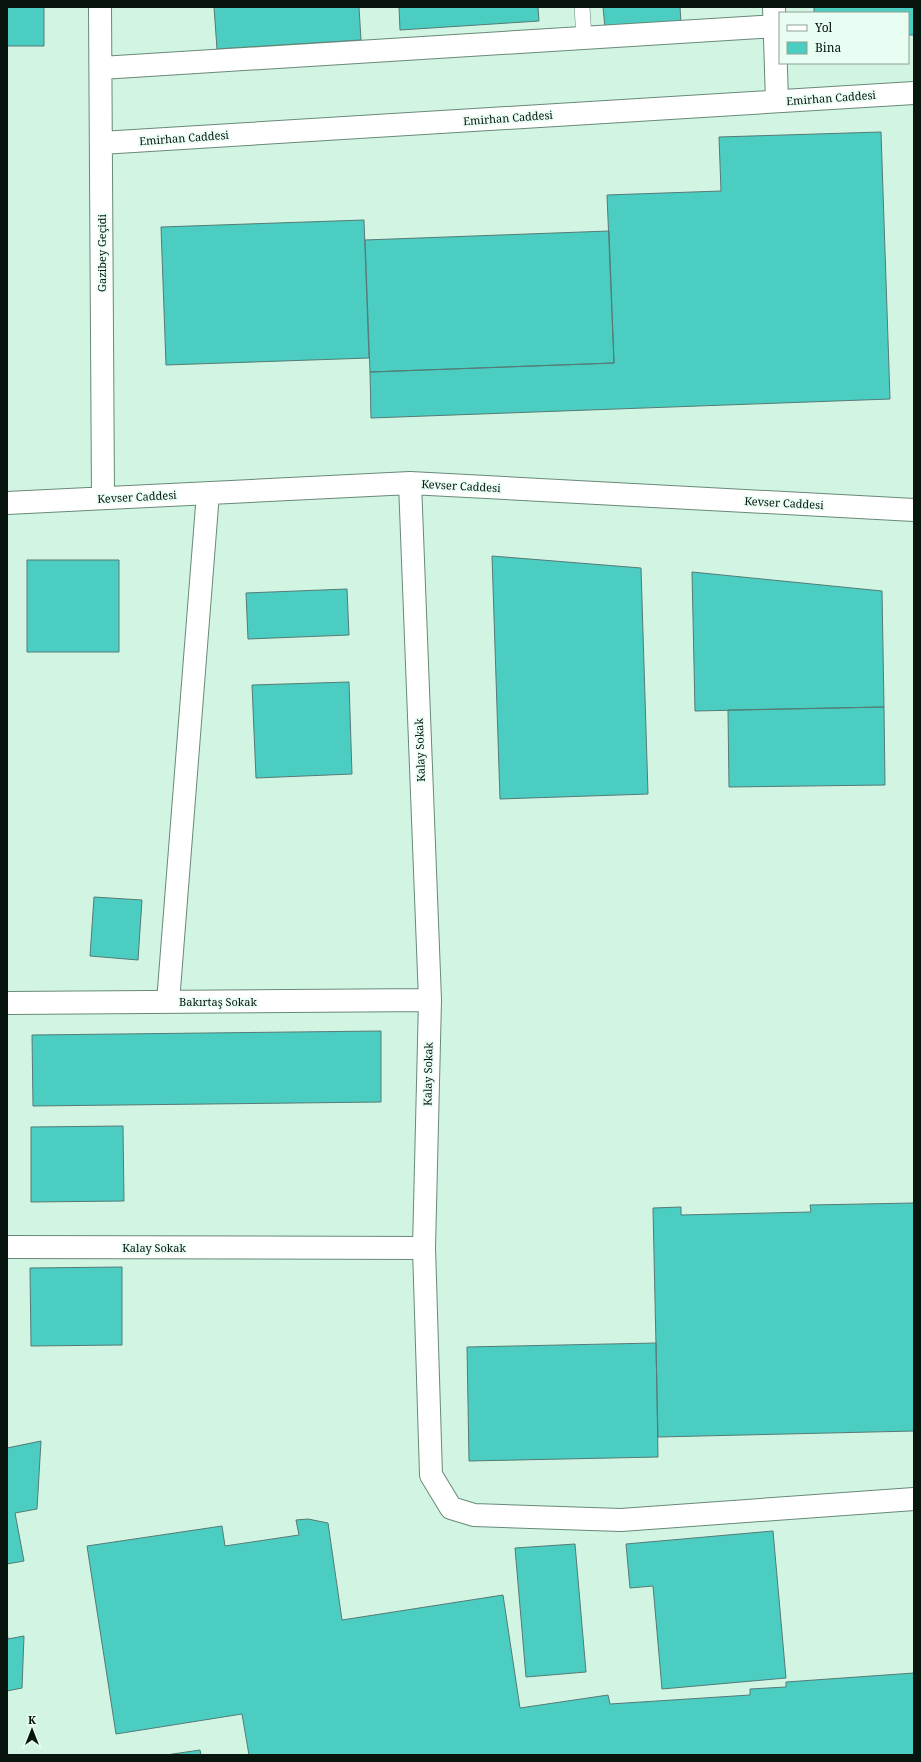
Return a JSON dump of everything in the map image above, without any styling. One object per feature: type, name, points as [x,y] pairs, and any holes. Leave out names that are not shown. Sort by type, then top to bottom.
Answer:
[{"type":"street","name":"Gazibey Geçidi","points":[[100,7],[103,498]]},
{"type":"street","points":[[101,68],[584,38],[774,16],[777,101]]},
{"type":"street","name":"Emirhan Caddesi","points":[[102,144],[914,93]]},
{"type":"street","name":"Kevser Caddesi","points":[[7,503],[410,483],[914,510]]},
{"type":"street","name":"Kalay Sokak","points":[[7,1247],[424,1248],[430,1000],[410,483]]},
{"type":"street","points":[[168,1002],[208,493]]},
{"type":"street","name":"Bakırtaş Sokak","points":[[7,1003],[430,1000]]},
{"type":"street","points":[[424,1248],[432,1475],[451,1508],[474,1515],[621,1520],[914,1499]]},
{"type":"lane","points":[[582,7],[584,38]]},
{"type":"building","points":[[7,7],[44,7],[44,46],[7,46]]},
{"type":"building","points":[[214,7],[359,7],[361,40],[217,49]]},
{"type":"building","points":[[399,7],[538,7],[539,21],[400,30]]},
{"type":"building","points":[[603,7],[680,7],[681,23],[605,28]]},
{"type":"building","points":[[814,7],[914,7],[914,35],[909,35],[909,12],[814,12]]},
{"type":"building","points":[[881,132],[890,399],[371,418],[370,372],[614,363],[607,195],[721,191],[719,137]]},
{"type":"building","points":[[364,220],[369,358],[166,365],[161,227]]},
{"type":"building","points":[[609,231],[614,363],[370,372],[365,240]]},
{"type":"building","points":[[492,556],[641,568],[648,794],[500,799]]},
{"type":"building","points":[[27,560],[119,560],[119,652],[27,652]]},
{"type":"building","points":[[692,572],[882,591],[884,707],[695,711]]},
{"type":"building","points":[[347,589],[349,635],[248,639],[246,593]]},
{"type":"building","points":[[349,682],[352,774],[256,778],[252,685]]},
{"type":"building","points":[[884,707],[885,785],[729,787],[728,710]]},
{"type":"building","points":[[94,897],[142,900],[138,960],[90,956]]},
{"type":"building","points":[[381,1031],[381,1102],[33,1106],[32,1035]]},
{"type":"building","points":[[123,1126],[124,1201],[31,1202],[31,1127]]},
{"type":"building","points":[[914,1203],[914,1431],[658,1437],[653,1208],[681,1207],[681,1215],[811,1212],[810,1205]]},
{"type":"building","points":[[122,1267],[122,1345],[31,1346],[30,1268]]},
{"type":"building","points":[[656,1343],[658,1457],[469,1461],[467,1347]]},
{"type":"building","points":[[41,1441],[37,1509],[15,1513],[24,1561],[7,1564],[7,1448]]},
{"type":"building","points":[[308,1519],[328,1523],[342,1620],[503,1595],[520,1708],[608,1695],[610,1704],[750,1695],[750,1689],[786,1687],[786,1682],[914,1673],[914,1755],[249,1755],[242,1714],[116,1734],[87,1546],[222,1526],[225,1546],[299,1535],[296,1520]]},
{"type":"building","points":[[773,1531],[786,1678],[662,1689],[653,1586],[630,1588],[626,1544]]},
{"type":"building","points":[[575,1544],[586,1672],[526,1677],[515,1548]]},
{"type":"building","points":[[7,1631],[8,1639],[24,1636],[22,1688],[7,1691]]},
{"type":"building","points":[[200,1750],[201,1755],[166,1755]]}]
